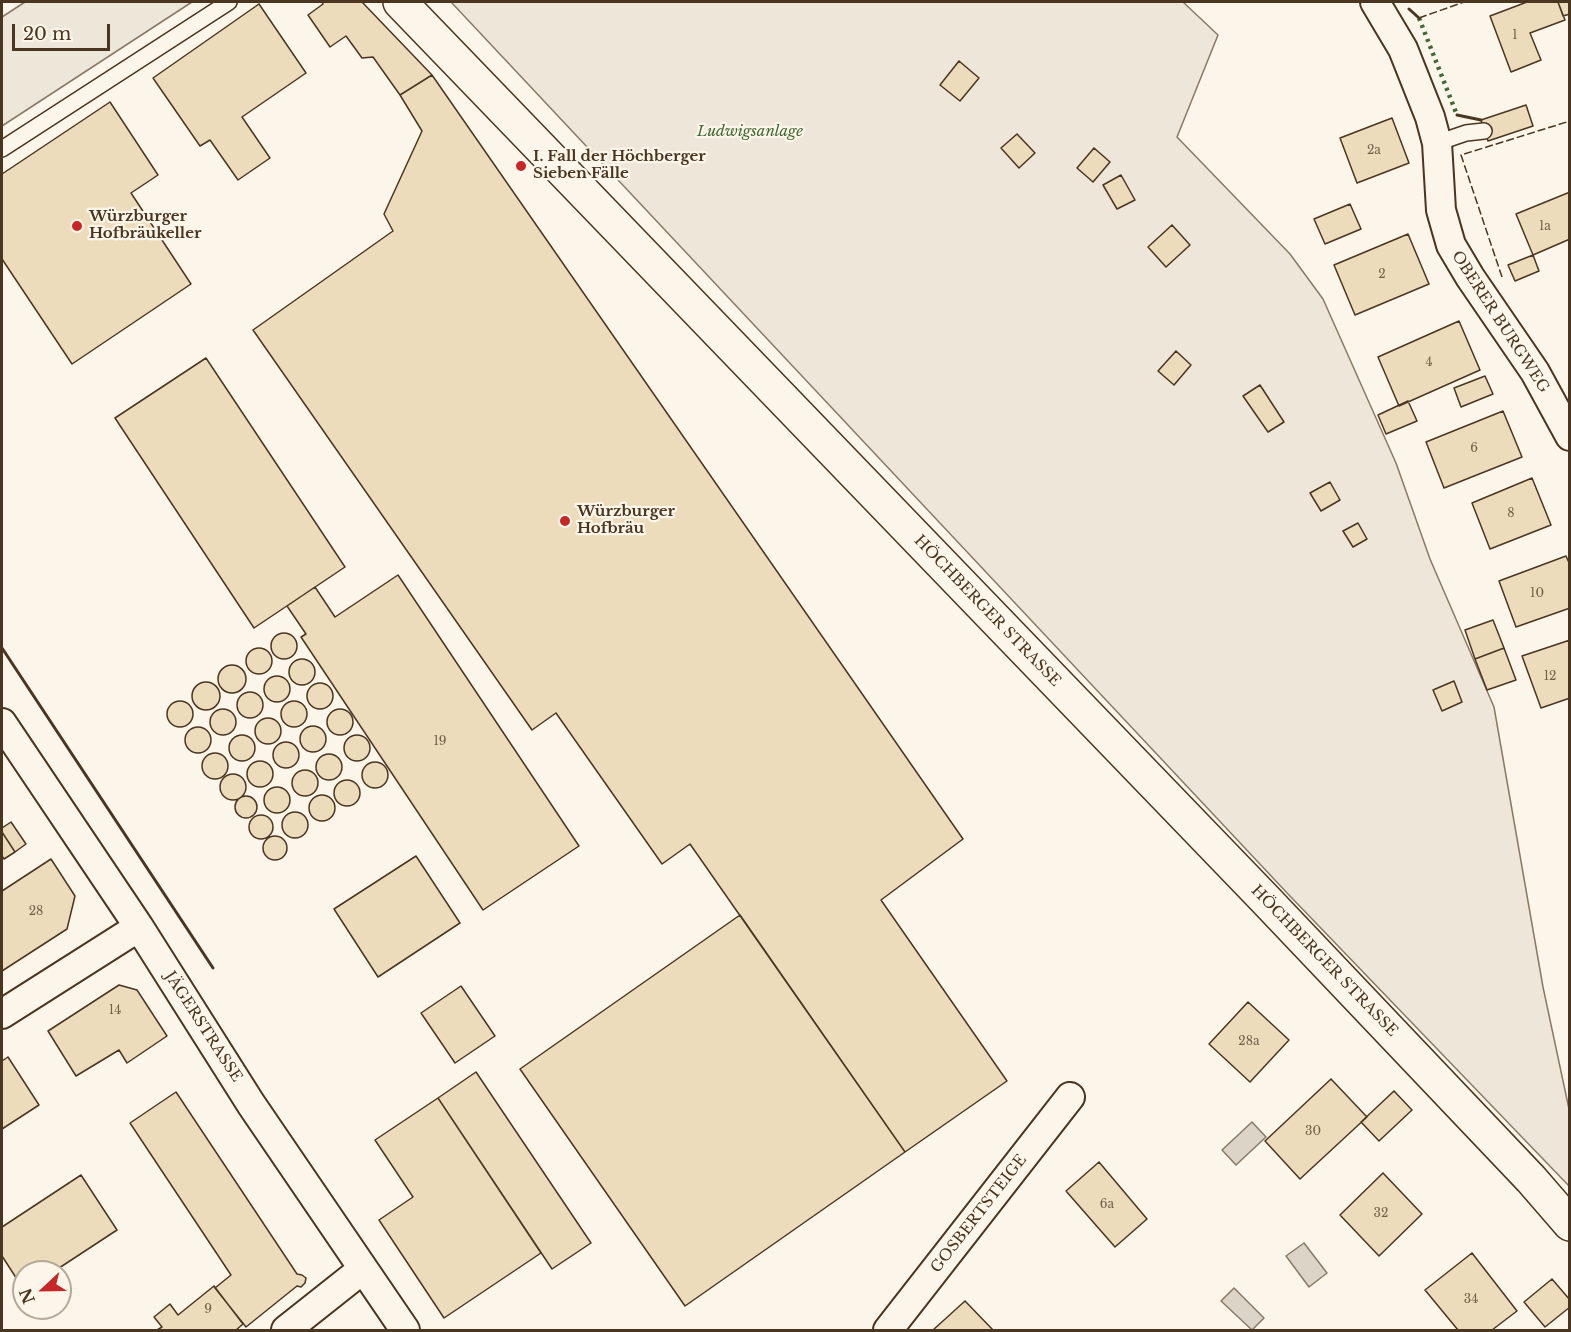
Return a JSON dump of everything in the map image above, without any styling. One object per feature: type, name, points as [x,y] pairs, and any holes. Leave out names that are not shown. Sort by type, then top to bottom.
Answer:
[{"type":"main road","name":"HÖCHBERGER STRASSE","points":[[400,2],[1264,898],[1530,1179],[1569,1224]]},
{"type":"street","name":"OBERER BURGWEG","points":[[1375,2],[1403,50],[1430,117],[1437,143],[1441,210],[1451,245],[1470,277],[1535,372],[1569,436]]},
{"type":"street","name":"JÄGERSTRASSE","points":[[2,723],[139,927],[251,1104],[405,1330]]},
{"type":"street","points":[[2,1014],[139,927]]},
{"type":"street","name":"GOSBERTSTEIGE","points":[[888,1330],[1070,1097]]},
{"type":"street","points":[[286,1330],[363,1269]]},
{"type":"lane","points":[[2,149],[229,2]]},
{"type":"lane","points":[[1437,143],[1484,131]]},
{"type":"green space","name":"Ludwigsanlage","points":[[451,2],[1183,2],[1218,35],[1177,137],[1290,254],[1323,299],[1396,463],[1430,559],[1494,707],[1543,987],[1569,1109],[1569,1186],[1289,895]]},
{"type":"shaded area","points":[[25,2],[192,2],[2,126],[2,17]]},
{"type":"shaded area","points":[[1252,1122],[1266,1137],[1236,1165],[1222,1150]]},
{"type":"shaded area","points":[[1304,1243],[1327,1273],[1309,1287],[1286,1256]]},
{"type":"shaded area","points":[[1234,1288],[1264,1318],[1252,1330],[1221,1301]]},
{"type":"building","points":[[322,2],[362,2],[432,75],[400,95],[373,57],[362,58],[346,36],[330,47],[308,15],[323,4]]},
{"type":"building","points":[[1527,2],[1558,2],[1565,20],[1530,33],[1541,60],[1511,72],[1490,16]]},
{"type":"building","points":[[1558,2],[1570,2],[1570,14],[1563,16]]},
{"type":"building","points":[[259,4],[306,73],[242,117],[270,158],[238,180],[210,140],[200,146],[153,78]]},
{"type":"building","points":[[959,61],[979,78],[960,101],[940,85]]},
{"type":"building","name":"Würzburger Hofbräu","points":[[432,75],[963,839],[881,900],[1007,1081],[905,1152],[690,844],[662,864],[556,713],[532,730],[253,330],[393,231],[384,214],[422,131],[400,95]]},
{"type":"building","name":"Würzburger Hofbräukeller","points":[[110,102],[158,175],[131,193],[191,284],[72,364],[2,259],[2,174]]},
{"type":"building","points":[[1526,105],[1533,126],[1488,141],[1481,120]]},
{"type":"building","points":[[1392,118],[1409,163],[1357,183],[1340,138]]},
{"type":"building","points":[[1017,134],[1035,153],[1019,168],[1001,148]]},
{"type":"building","points":[[1094,148],[1110,162],[1093,182],[1077,168]]},
{"type":"building","points":[[1121,175],[1135,200],[1117,209],[1103,185]]},
{"type":"building","points":[[1570,192],[1570,239],[1533,255],[1516,214]]},
{"type":"building","points":[[1350,204],[1361,229],[1325,244],[1314,219]]},
{"type":"building","points":[[1172,225],[1190,245],[1166,267],[1148,247]]},
{"type":"building","points":[[1408,234],[1429,284],[1355,315],[1334,265]]},
{"type":"building","points":[[1533,255],[1539,271],[1515,281],[1508,265]]},
{"type":"building","points":[[1459,321],[1480,370],[1399,406],[1378,357]]},
{"type":"building","points":[[1176,351],[1191,365],[1174,385],[1158,371]]},
{"type":"building","points":[[206,358],[345,567],[254,628],[115,418]]},
{"type":"building","points":[[1485,376],[1493,394],[1461,407],[1454,388]]},
{"type":"building","points":[[1260,385],[1284,422],[1268,432],[1243,396]]},
{"type":"building","points":[[1408,401],[1417,421],[1386,434],[1378,415]]},
{"type":"building","points":[[1503,411],[1522,457],[1444,488],[1426,442]]},
{"type":"building","points":[[1532,478],[1551,525],[1490,549],[1472,503]]},
{"type":"building","points":[[1330,482],[1340,500],[1321,511],[1310,493]]},
{"type":"building","points":[[1358,523],[1367,539],[1353,547],[1343,531]]},
{"type":"building","points":[[1566,556],[1570,565],[1570,608],[1516,627],[1499,581]]},
{"type":"building","points":[[398,575],[579,846],[483,910],[301,637],[306,634],[287,606],[315,587],[335,617]]},
{"type":"building","points":[[1493,620],[1504,648],[1475,659],[1465,630]]},
{"type":"building","points":[[284,633],[293,637],[297,646],[293,655],[284,659],[275,655],[271,646],[275,637]]},
{"type":"building","points":[[1570,640],[1570,698],[1541,708],[1522,656]]},
{"type":"building","points":[[259,648],[268,652],[272,661],[268,670],[259,674],[250,670],[246,661],[250,652]]},
{"type":"building","points":[[1504,648],[1516,680],[1487,690],[1475,659]]},
{"type":"building","points":[[302,659],[311,663],[315,672],[311,681],[302,685],[293,681],[289,672],[293,663]]},
{"type":"building","points":[[232,665],[242,669],[246,679],[242,689],[232,693],[222,689],[218,679],[222,669]]},
{"type":"building","points":[[277,676],[286,680],[290,689],[286,698],[277,702],[268,698],[264,689],[268,680]]},
{"type":"building","points":[[1454,681],[1462,702],[1442,711],[1433,690]]},
{"type":"building","points":[[206,682],[216,686],[220,696],[216,706],[206,710],[196,706],[192,696],[196,686]]},
{"type":"building","points":[[320,683],[329,687],[333,696],[329,705],[320,709],[311,705],[307,696],[311,687]]},
{"type":"building","points":[[250,692],[259,696],[263,705],[259,714],[250,718],[241,714],[237,705],[241,696]]},
{"type":"building","points":[[180,701],[189,705],[193,714],[189,723],[180,727],[171,723],[167,714],[171,705]]},
{"type":"building","points":[[294,701],[303,705],[307,714],[303,723],[294,727],[285,723],[281,714],[285,705]]},
{"type":"building","points":[[223,709],[232,713],[236,722],[232,731],[223,735],[214,731],[210,722],[214,713]]},
{"type":"building","points":[[340,709],[349,713],[353,722],[349,731],[340,735],[331,731],[327,722],[331,713]]},
{"type":"building","points":[[268,718],[277,722],[281,731],[277,740],[268,744],[259,740],[255,731],[259,722]]},
{"type":"building","points":[[313,726],[322,730],[326,739],[322,748],[313,752],[304,748],[300,739],[304,730]]},
{"type":"building","points":[[198,727],[207,731],[211,740],[207,749],[198,753],[189,749],[185,740],[189,731]]},
{"type":"building","points":[[242,735],[251,739],[255,748],[251,757],[242,761],[233,757],[229,748],[233,739]]},
{"type":"building","points":[[357,735],[366,739],[370,748],[366,757],[357,761],[348,757],[344,748],[348,739]]},
{"type":"building","points":[[286,742],[295,746],[299,755],[295,764],[286,768],[277,764],[273,755],[277,746]]},
{"type":"building","points":[[215,753],[224,757],[228,766],[224,775],[215,779],[206,775],[202,766],[206,757]]},
{"type":"building","points":[[329,754],[338,758],[342,767],[338,776],[329,780],[320,776],[316,767],[320,758]]},
{"type":"building","points":[[260,761],[269,765],[273,774],[269,783],[260,787],[251,783],[247,774],[251,765]]},
{"type":"building","points":[[375,762],[384,766],[388,775],[384,784],[375,788],[366,784],[362,775],[366,766]]},
{"type":"building","points":[[305,770],[314,774],[318,783],[314,792],[305,796],[296,792],[292,783],[296,774]]},
{"type":"building","points":[[233,774],[242,778],[246,787],[242,796],[233,800],[224,796],[220,787],[224,778]]},
{"type":"building","points":[[347,780],[356,784],[360,793],[356,802],[347,806],[338,802],[334,793],[338,784]]},
{"type":"building","points":[[277,787],[286,791],[290,800],[286,809],[277,813],[268,809],[264,800],[268,791]]},
{"type":"building","points":[[322,795],[331,799],[335,808],[331,817],[322,821],[313,817],[309,808],[313,799]]},
{"type":"building","points":[[246,796],[254,799],[257,807],[254,815],[246,818],[238,815],[235,807],[238,799]]},
{"type":"building","points":[[295,812],[304,816],[308,825],[304,834],[295,838],[286,834],[282,825],[286,816]]},
{"type":"building","points":[[261,815],[270,818],[273,827],[270,836],[261,839],[252,836],[249,827],[252,818]]},
{"type":"building","points":[[11,822],[26,844],[15,852],[2,832],[2,828]]},
{"type":"building","points":[[2,832],[15,852],[4,859],[2,856]]},
{"type":"building","points":[[275,836],[283,840],[287,848],[283,856],[275,860],[267,856],[263,848],[267,840]]},
{"type":"building","points":[[416,856],[460,923],[378,977],[334,909]]},
{"type":"building","points":[[51,859],[75,896],[67,929],[2,971],[2,891]]},
{"type":"building","points":[[740,915],[905,1152],[685,1306],[520,1069]]},
{"type":"building","points":[[119,985],[137,990],[167,1036],[127,1063],[119,1050],[76,1076],[48,1031]]},
{"type":"building","points":[[461,986],[495,1036],[455,1063],[421,1013]]},
{"type":"building","points":[[1248,1002],[1289,1040],[1250,1082],[1209,1044]]},
{"type":"building","points":[[8,1057],[39,1105],[2,1129],[2,1061]]},
{"type":"building","points":[[476,1072],[591,1243],[552,1269],[438,1098]]},
{"type":"building","points":[[1331,1079],[1367,1117],[1300,1179],[1265,1141]]},
{"type":"building","points":[[1394,1091],[1412,1110],[1379,1141],[1361,1122]]},
{"type":"building","points":[[176,1092],[297,1274],[306,1278],[301,1287],[297,1286],[246,1327],[215,1288],[231,1275],[130,1123]]},
{"type":"building","points":[[438,1098],[541,1253],[444,1318],[379,1220],[413,1197],[375,1140]]},
{"type":"building","points":[[1099,1162],[1147,1219],[1115,1247],[1066,1191]]},
{"type":"building","points":[[1383,1173],[1422,1214],[1379,1256],[1340,1215]]},
{"type":"building","points":[[81,1175],[117,1230],[71,1260],[12,1260],[12,1271],[2,1256],[2,1227]]},
{"type":"building","points":[[1472,1253],[1517,1311],[1492,1330],[1458,1330],[1425,1290]]},
{"type":"building","points":[[1552,1279],[1570,1300],[1570,1307],[1545,1327],[1524,1302]]},
{"type":"building","points":[[214,1286],[243,1324],[236,1330],[157,1330],[162,1327],[154,1317],[170,1304],[178,1315]]},
{"type":"building","points":[[965,1301],[993,1330],[933,1330]]},
{"type":"hedge","points":[[1419,18],[1457,115]]},
{"type":"fence","points":[[1419,18],[1464,2]]},
{"type":"fence","points":[[1502,277],[1461,155],[1570,121]]},
{"type":"wall","points":[[1409,9],[1419,18]]},
{"type":"wall","points":[[1457,115],[1481,120]]},
{"type":"wall","points":[[2,648],[213,968]]},
{"type":"place","name":"I. Fall der Höchberger Sieben Fälle","points":[[521,166]]},
{"type":"place","name":"Würzburger Hofbräukeller","points":[[77,226]]},
{"type":"place","name":"Würzburger Hofbräu","points":[[565,521]]}]
